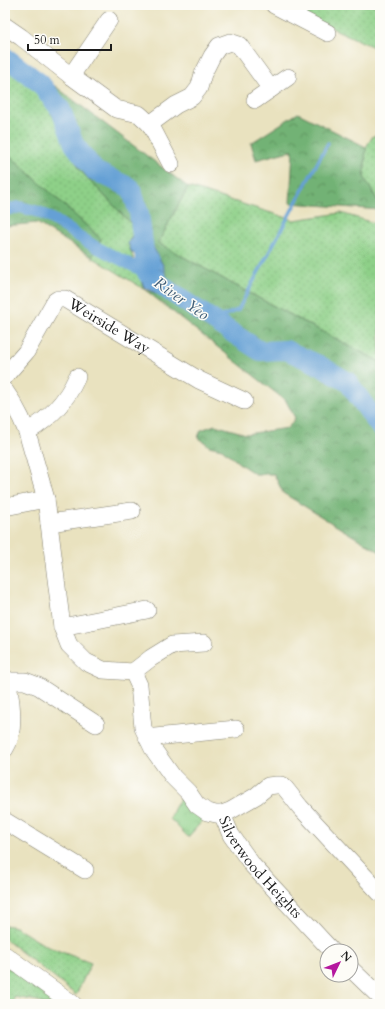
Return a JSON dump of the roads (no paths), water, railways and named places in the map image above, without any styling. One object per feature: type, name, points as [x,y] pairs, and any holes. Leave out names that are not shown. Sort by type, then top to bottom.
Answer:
[{"type":"street","points":[[274,5],[328,33]]},
{"type":"street","points":[[71,76],[101,43],[109,20]]},
{"type":"street","points":[[5,26],[116,108],[139,114],[150,124],[171,164]]},
{"type":"street","points":[[150,124],[176,105],[192,97],[199,88],[203,74],[212,56],[219,46],[230,42],[239,44],[271,89]]},
{"type":"street","points":[[255,100],[288,77]]},
{"type":"street","name":"Weirside Way","points":[[5,376],[26,352],[54,301],[58,299],[65,299],[199,380],[244,401]]},
{"type":"street","points":[[27,432],[54,413],[73,386],[77,377]]},
{"type":"street","points":[[8,400],[21,418],[27,432],[46,499],[62,627],[69,645],[86,662],[103,670],[133,672],[151,658],[172,645],[204,643]]},
{"type":"street","points":[[5,507],[46,499]]},
{"type":"street","points":[[50,523],[132,511]]},
{"type":"street","points":[[62,627],[147,610]]},
{"type":"street","points":[[133,672],[139,685],[143,728],[153,749],[173,777],[188,792],[197,805],[207,812],[222,814]]},
{"type":"street","points":[[5,749],[10,738],[12,723],[12,706],[6,679],[25,681],[38,686],[96,724]]},
{"type":"street","points":[[148,739],[236,729]]},
{"type":"street","name":"Silverwood Heights","points":[[325,943],[253,866],[231,834],[222,814],[256,796],[268,786],[281,785],[380,893]]},
{"type":"street","points":[[5,820],[85,870]]},
{"type":"street","points":[[5,955],[73,1004]]},
{"type":"street","points":[[359,977],[380,997]]},
{"type":"water","points":[[136,229],[145,232],[163,265],[174,301],[144,287],[137,268],[142,257],[132,253],[128,243]]},
{"type":"waterway","name":"River Yeo","points":[[5,57],[40,83],[61,110],[74,144],[95,171],[131,188],[139,213],[147,273],[169,291],[260,351],[286,350],[317,364],[348,382],[380,427]]},
{"type":"waterway","points":[[212,320],[238,310],[328,143]]},
{"type":"waterway","points":[[5,210],[20,207],[39,212],[94,246],[147,273]]}]
